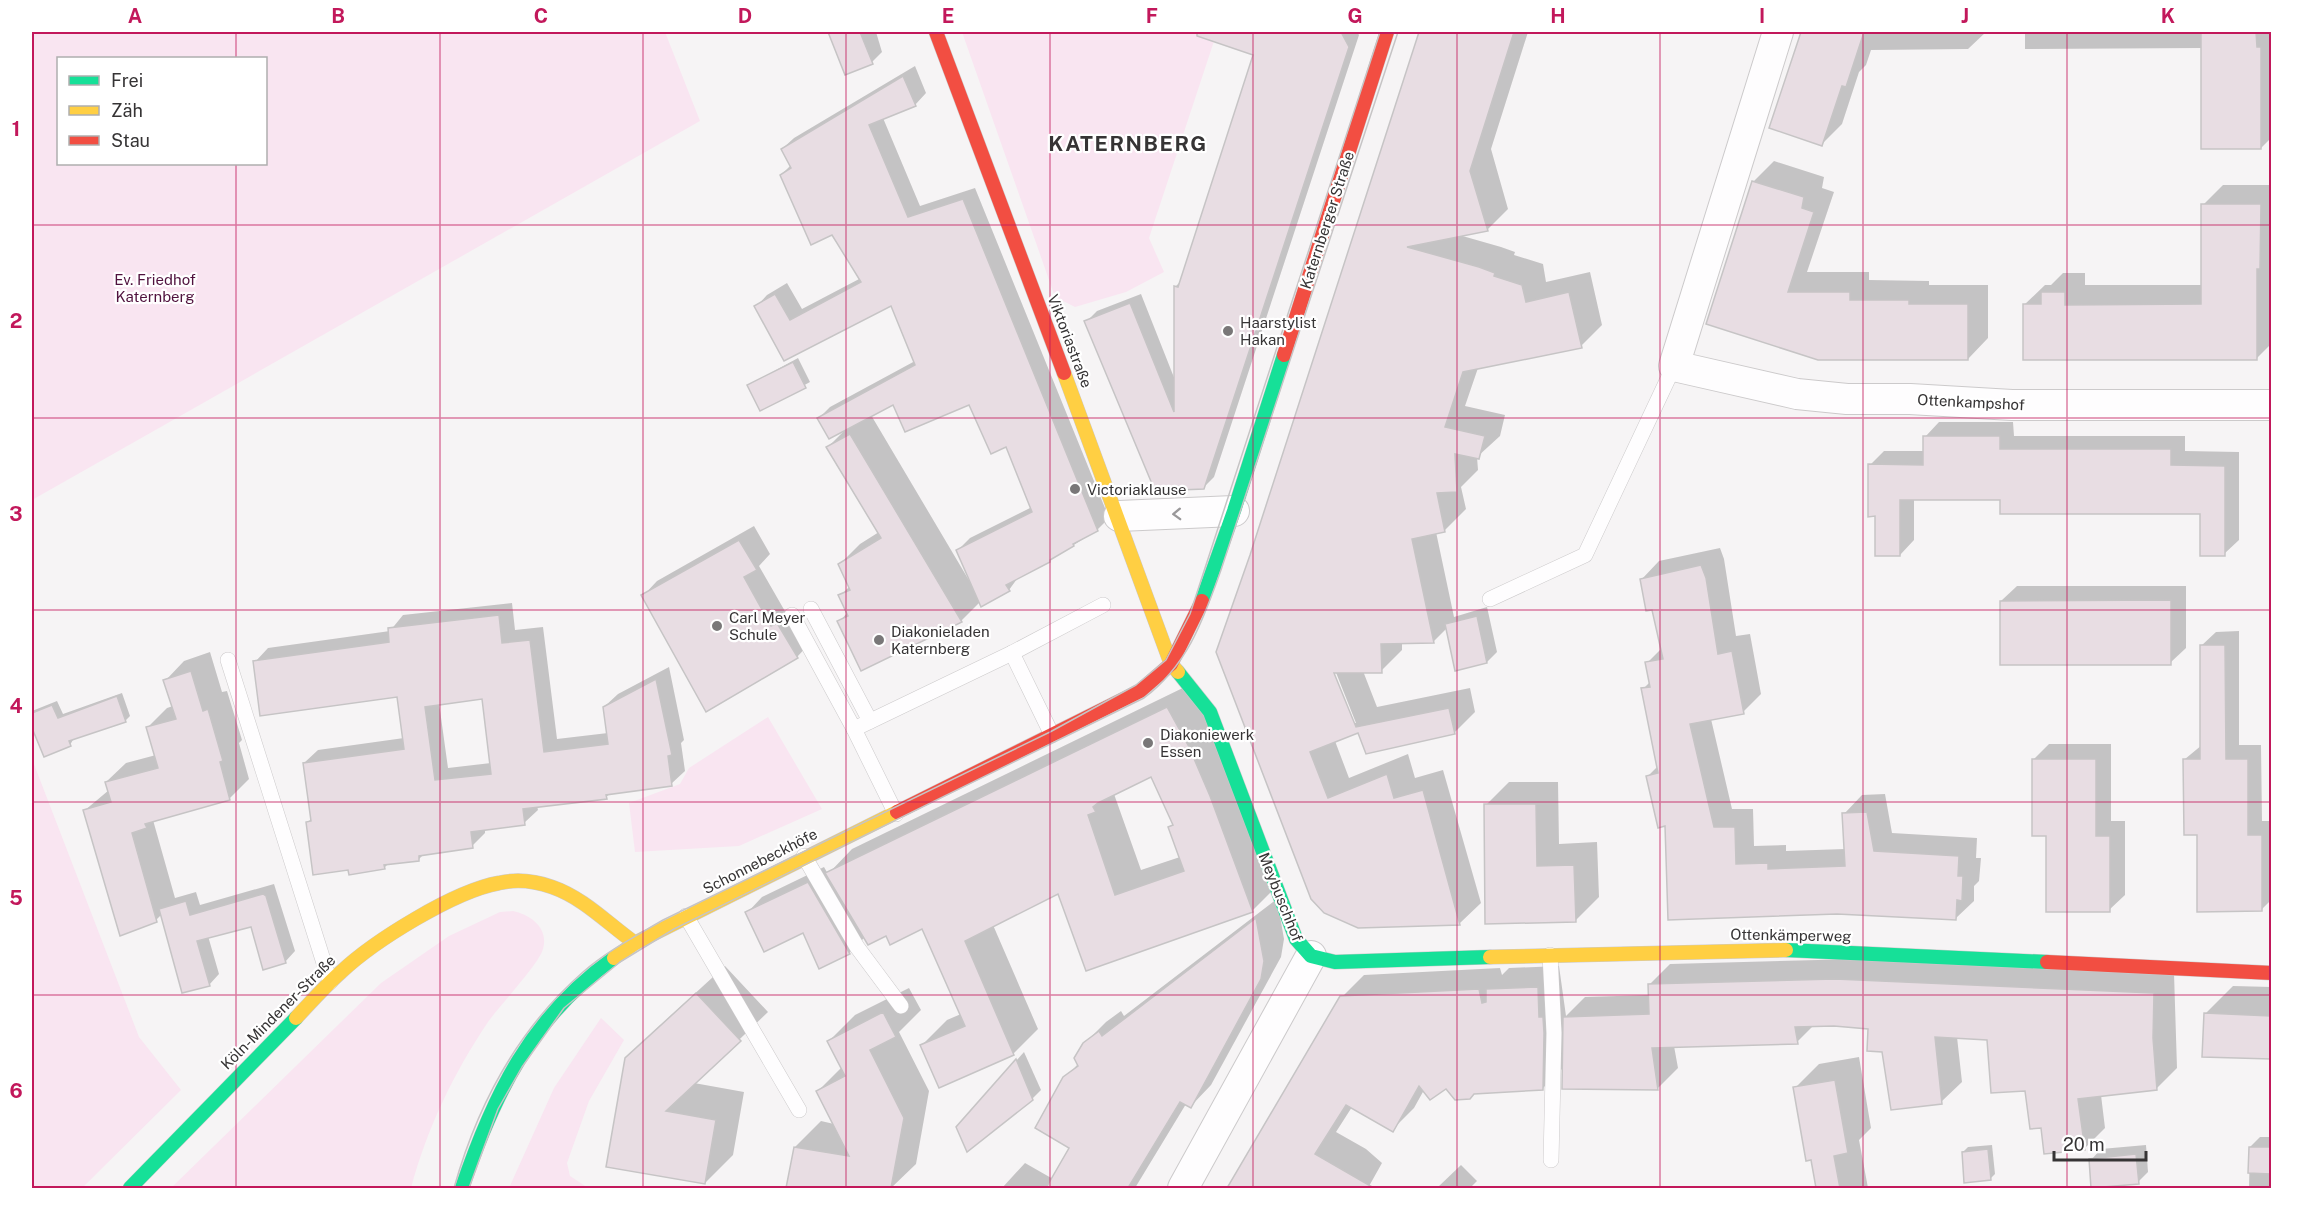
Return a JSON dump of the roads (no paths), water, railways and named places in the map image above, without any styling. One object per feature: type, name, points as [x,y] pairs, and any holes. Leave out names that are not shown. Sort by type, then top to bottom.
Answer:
[{"type":"street","name":"Viktoriastraße","points":[[936,32],[1119,516],[1171,664]]},
{"type":"street","name":"Katernberger Straße","points":[[1171,664],[1196,618],[1234,511],[1387,32]]},
{"type":"street","points":[[1674,366],[1778,32]]},
{"type":"street","name":"Ottenkampshof","points":[[1674,366],[1797,394],[1847,399],[1910,399],[2012,405],[2271,405]]},
{"type":"street","points":[[1119,516],[1234,511]]},
{"type":"street","name":"Schonnebeckhöfe","points":[[462,1188],[474,1150],[514,1062],[527,1043],[540,1025],[579,984],[635,942],[1140,691],[1171,664]]},
{"type":"street","name":"Meybuschhof","points":[[1171,664],[1210,712],[1296,939],[1311,956],[1184,1188]]},
{"type":"street","name":"Köln-Mindener-Straße","points":[[130,1188],[330,982],[355,961],[417,922],[479,888],[508,881],[532,882],[559,890],[586,906],[635,942]]},
{"type":"street","name":"Ottenkämperweg","points":[[1311,956],[1335,962],[1775,949],[2271,973]]},
{"type":"lane","points":[[1490,599],[1585,555],[1674,366]]},
{"type":"lane","points":[[854,729],[1012,653],[1103,605]]},
{"type":"lane","points":[[811,609],[870,721]]},
{"type":"lane","points":[[792,615],[854,729],[896,813]]},
{"type":"lane","points":[[1012,653],[1052,735]]},
{"type":"lane","points":[[228,660],[330,982]]},
{"type":"lane","points":[[804,856],[857,947],[901,1006]]},
{"type":"lane","points":[[686,916],[799,1110]]},
{"type":"lane","points":[[1550,955],[1554,1033],[1551,1160]]},
{"type":"tram line","points":[[454,1188],[463,1158],[488,1099],[520,1044],[560,994],[602,957],[663,920],[1050,732],[1136,685],[1166,660],[1190,614],[1380,32]]},
{"type":"tram line","points":[[469,1188],[498,1109],[522,1067],[564,1008],[620,962],[674,929],[1144,698],[1172,671],[1200,624],[1221,570],[1398,32]]},
{"type":"place","name":"Haarstylist Hakan","points":[[1228,331]]},
{"type":"place","name":"Victoriaklause","points":[[1075,489]]},
{"type":"place","name":"Carl Meyer Schule","points":[[717,626]]},
{"type":"place","name":"Diakonieladen Katernberg","points":[[879,640]]},
{"type":"place","name":"Diakoniewerk Essen","points":[[1148,743]]},
{"type":"district","name":"KATERNBERG","points":[[1128,143]]},
{"type":"park label","name":"Ev. Friedhof Katernberg","points":[[155,288]]}]
